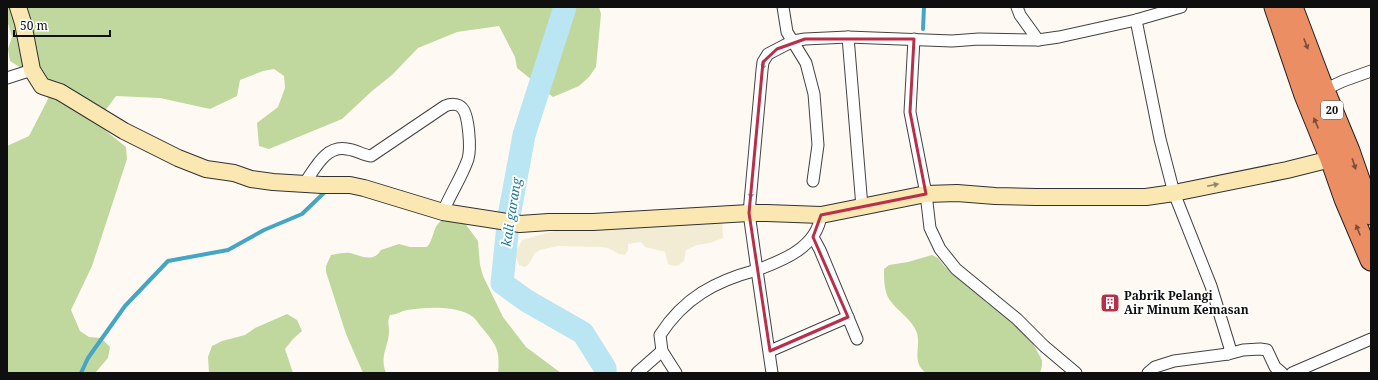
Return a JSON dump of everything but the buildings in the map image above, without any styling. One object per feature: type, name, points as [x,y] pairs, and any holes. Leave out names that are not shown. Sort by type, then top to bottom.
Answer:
[{"type":"highway","name":"20","points":[[1275,7],[1305,95],[1331,159],[1345,199],[1371,260]]},
{"type":"highway","name":"20","points":[[1292,7],[1370,208]]},
{"type":"street","points":[[18,7],[23,23],[32,70],[42,86],[60,92],[124,131],[178,158],[206,169],[234,173],[251,179],[304,184],[338,186],[350,185],[445,208],[475,217],[520,224],[549,222],[593,222],[749,213],[821,215],[926,194],[957,193],[995,196],[1146,197],[1174,193],[1287,170],[1331,159]]},
{"type":"street","points":[[783,7],[787,32],[806,63],[814,94],[818,145],[813,181]]},
{"type":"street","points":[[1017,7],[1020,15],[1038,40]]},
{"type":"street","points":[[772,373],[749,213],[763,62],[768,54],[793,41],[820,38],[848,37],[952,41],[979,39],[1038,40],[1059,37],[1136,20],[1181,7]]},
{"type":"street","points":[[1136,20],[1160,139],[1174,193],[1211,286],[1230,348],[1228,354]]},
{"type":"street","points":[[848,37],[862,207]]},
{"type":"street","points":[[914,39],[910,112],[926,194],[930,228],[940,249],[956,269],[1017,319],[1044,346],[1076,373]]},
{"type":"street","points":[[7,78],[32,70]]},
{"type":"street","points":[[1324,90],[1343,81],[1371,71]]},
{"type":"street","points":[[304,184],[321,159],[332,150],[337,148],[349,149],[372,156],[445,106],[457,105],[460,106],[465,113],[470,150],[466,163],[445,208]]},
{"type":"street","points":[[676,373],[662,351],[660,335],[676,312],[716,284],[782,260],[796,252],[813,237],[817,231],[821,215]]},
{"type":"street","points":[[813,237],[857,338]]},
{"type":"street","points":[[770,351],[848,317]]},
{"type":"street","points":[[1292,373],[1371,339]]},
{"type":"street","points":[[1148,373],[1155,367],[1174,361],[1228,354],[1243,350],[1264,349],[1269,353],[1275,367],[1282,373]]},
{"type":"street","points":[[637,373],[662,351]]},
{"type":"highlighted area","points":[[805,39],[914,39],[910,112],[926,194],[821,215],[813,237],[848,317],[770,351],[749,213],[763,62],[777,49]]},
{"type":"shaded area","points":[[722,220],[723,238],[710,243],[697,245],[686,250],[684,261],[679,265],[674,266],[668,264],[665,252],[645,247],[641,242],[628,244],[628,250],[625,255],[602,247],[558,246],[540,250],[535,253],[529,264],[525,267],[519,265],[515,254],[522,240],[565,228]]},
{"type":"green space","points":[[7,7],[599,7],[601,14],[596,67],[589,77],[579,86],[553,97],[517,68],[515,57],[499,26],[457,32],[418,48],[392,75],[372,91],[342,119],[269,149],[259,146],[257,123],[278,107],[285,88],[284,76],[274,69],[263,71],[240,80],[237,96],[210,109],[160,98],[116,96],[96,123],[126,147],[127,159],[92,266],[71,310],[80,331],[89,337],[101,338],[110,347],[108,358],[95,373],[7,373],[7,146],[29,136],[48,99],[43,82],[10,61],[8,49],[12,37],[7,20]]},
{"type":"green space","points":[[444,219],[464,222],[478,241],[480,265],[483,276],[503,317],[526,347],[561,373],[498,373],[498,353],[492,340],[474,318],[459,310],[423,308],[407,310],[390,315],[388,322],[389,337],[384,356],[384,367],[386,373],[363,373],[346,334],[326,272],[326,266],[331,255],[348,253],[367,258],[378,254],[381,250],[399,244],[410,247],[427,247],[430,243],[435,228]]},
{"type":"green space","points":[[932,255],[938,258],[945,267],[970,286],[987,303],[1005,314],[1032,342],[1042,360],[1040,373],[926,373],[921,369],[917,354],[917,333],[912,323],[887,296],[884,280],[884,269],[889,265],[908,262]]},
{"type":"green space","points":[[287,314],[297,320],[302,331],[285,349],[293,373],[209,373],[208,357],[212,346],[222,341],[245,335],[255,328]]},
{"type":"waterway","name":"kali garang","points":[[565,7],[524,135],[509,216],[502,283],[527,301],[583,333],[605,368],[605,373]]},
{"type":"waterway","points":[[923,29],[924,7]]},
{"type":"waterway","points":[[81,373],[88,358],[125,306],[168,261],[228,250],[264,230],[302,214],[328,189]]},
{"type":"place","name":"Pabrik Pelangi Air Minum Kemasan","points":[[1110,303]]}]
